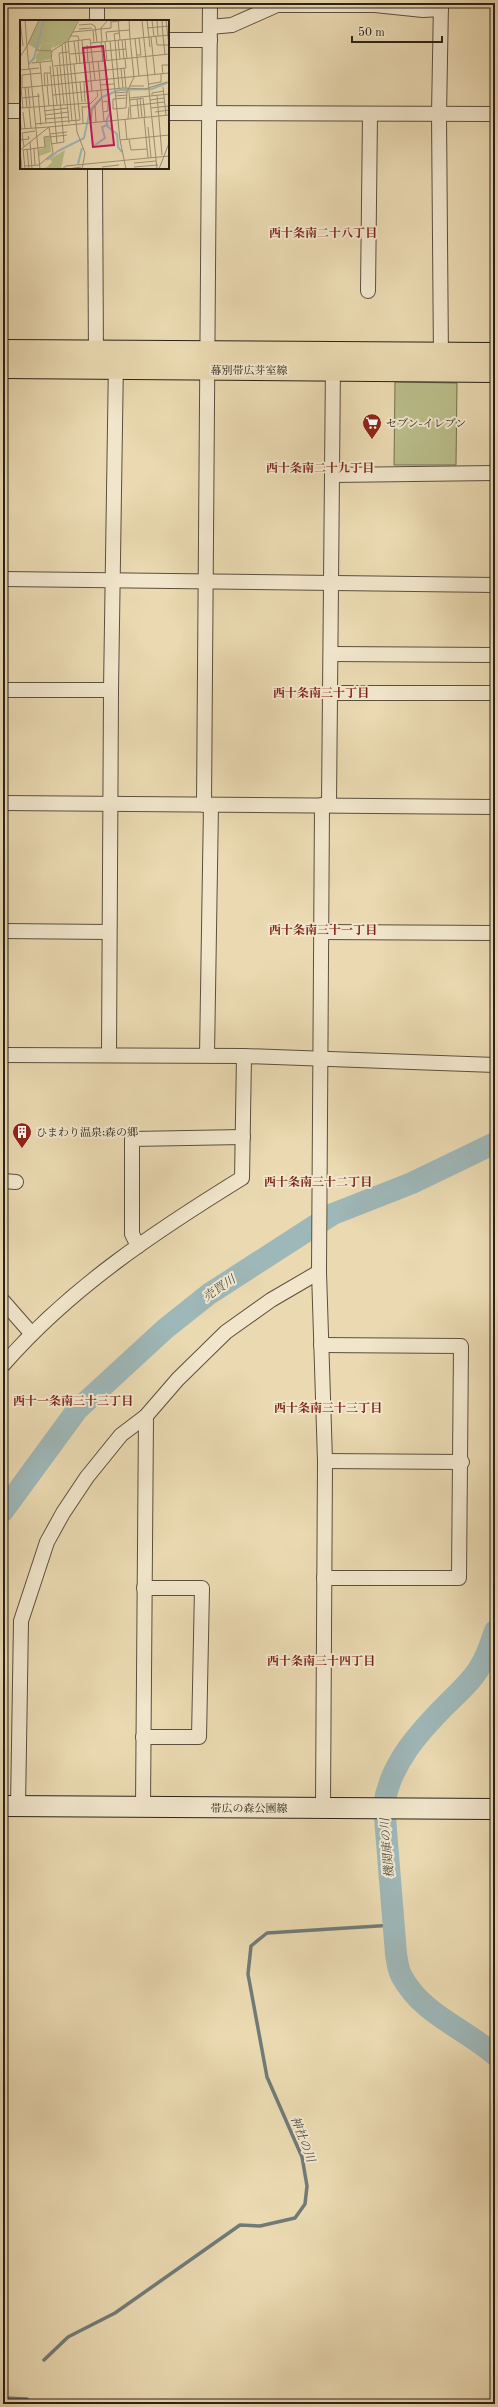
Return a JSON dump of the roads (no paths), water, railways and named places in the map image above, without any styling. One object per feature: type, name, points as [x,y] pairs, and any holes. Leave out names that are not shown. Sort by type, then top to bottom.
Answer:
[{"type":"main road","name":"幕別帯広芽室線","points":[[3,351],[106,360],[441,362],[495,371]]},
{"type":"main road","name":"幕別帯広芽室線","points":[[441,362],[495,354]]},
{"type":"main road","name":"幕別帯広芽室線","points":[[3,368],[106,360]]},
{"type":"main road","name":"帯広の森公園線","points":[[11,1806],[495,1809]]},
{"type":"street","points":[[97,3],[97,20]]},
{"type":"street","points":[[207,1055],[206,583],[210,3]]},
{"type":"street","points":[[169,40],[210,33],[277,5],[375,5],[423,10],[441,6],[439,114],[441,362]]},
{"type":"street","points":[[3,111],[20,112]]},
{"type":"street","points":[[169,113],[495,114]]},
{"type":"street","points":[[368,292],[370,114]]},
{"type":"street","points":[[95,169],[106,360],[113,580],[109,1055]]},
{"type":"street","points":[[323,1808],[325,1461],[319,1269],[319,1189],[321,932],[331,654],[333,361]]},
{"type":"street","points":[[333,475],[495,473]]},
{"type":"street","points":[[3,579],[206,583],[495,585]]},
{"type":"street","points":[[331,654],[495,655]]},
{"type":"street","points":[[3,690],[111,690]]},
{"type":"street","points":[[330,693],[495,693]]},
{"type":"street","points":[[3,803],[207,805],[325,804],[495,807]]},
{"type":"street","points":[[3,931],[109,932]]},
{"type":"street","points":[[321,932],[495,933]]},
{"type":"street","points":[[3,1055],[207,1055],[495,1064]]},
{"type":"street","points":[[3,1365],[31,1333],[57,1308],[138,1246],[242,1178],[244,1056]]},
{"type":"street","points":[[138,1246],[132,1234],[132,1139],[243,1137]]},
{"type":"street","points":[[11,1806],[20,1621],[47,1542],[62,1513],[87,1477],[121,1435],[146,1416],[178,1379],[226,1332],[271,1300],[319,1269]]},
{"type":"street","points":[[3,1301],[31,1333]]},
{"type":"street","points":[[321,1345],[462,1346],[462,1462],[459,1578],[324,1578]]},
{"type":"street","points":[[143,1807],[146,1416]]},
{"type":"street","points":[[325,1461],[462,1462]]},
{"type":"street","points":[[143,1737],[199,1737],[202,1588],[144,1588]]},
{"type":"waterway","name":"売買川","points":[[3,1511],[77,1410],[165,1329],[209,1294],[333,1214],[412,1183],[495,1143]]},
{"type":"waterway","name":"機関庫の川","points":[[495,1631],[485,1657],[474,1676],[416,1737],[399,1762],[387,1790],[384,1805],[396,1954],[401,1975],[410,1989],[431,2010],[483,2045],[495,2055]]},
{"type":"waterway","name":"神社の川","points":[[44,2360],[68,2337],[115,2313],[240,2225],[260,2226],[295,2218],[305,2204],[307,2186],[302,2157],[267,2077],[248,1974],[251,1946],[267,1933],[394,1925]]},
{"type":"waterway","name":"神社の川","points":[[3,2398],[27,2399]]},
{"type":"place","name":"セブン-イレブン","points":[[372,440]]},
{"type":"place","name":"ひまわり温泉;森の郷","points":[[22,1149]]},
{"type":"district","name":"西十条南二十八丁目","points":[[323,233]]},
{"type":"district","name":"西十条南二十九丁目","points":[[320,468]]},
{"type":"district","name":"西十条南三十丁目","points":[[321,693]]},
{"type":"district","name":"西十条南三十一丁目","points":[[323,930]]},
{"type":"district","name":"西十条南三十二丁目","points":[[318,1182]]},
{"type":"district","name":"西十一条南三十三丁目","points":[[73,1401]]},
{"type":"district","name":"西十条南三十三丁目","points":[[328,1408]]},
{"type":"district","name":"西十条南三十四丁目","points":[[321,1661]]}]
